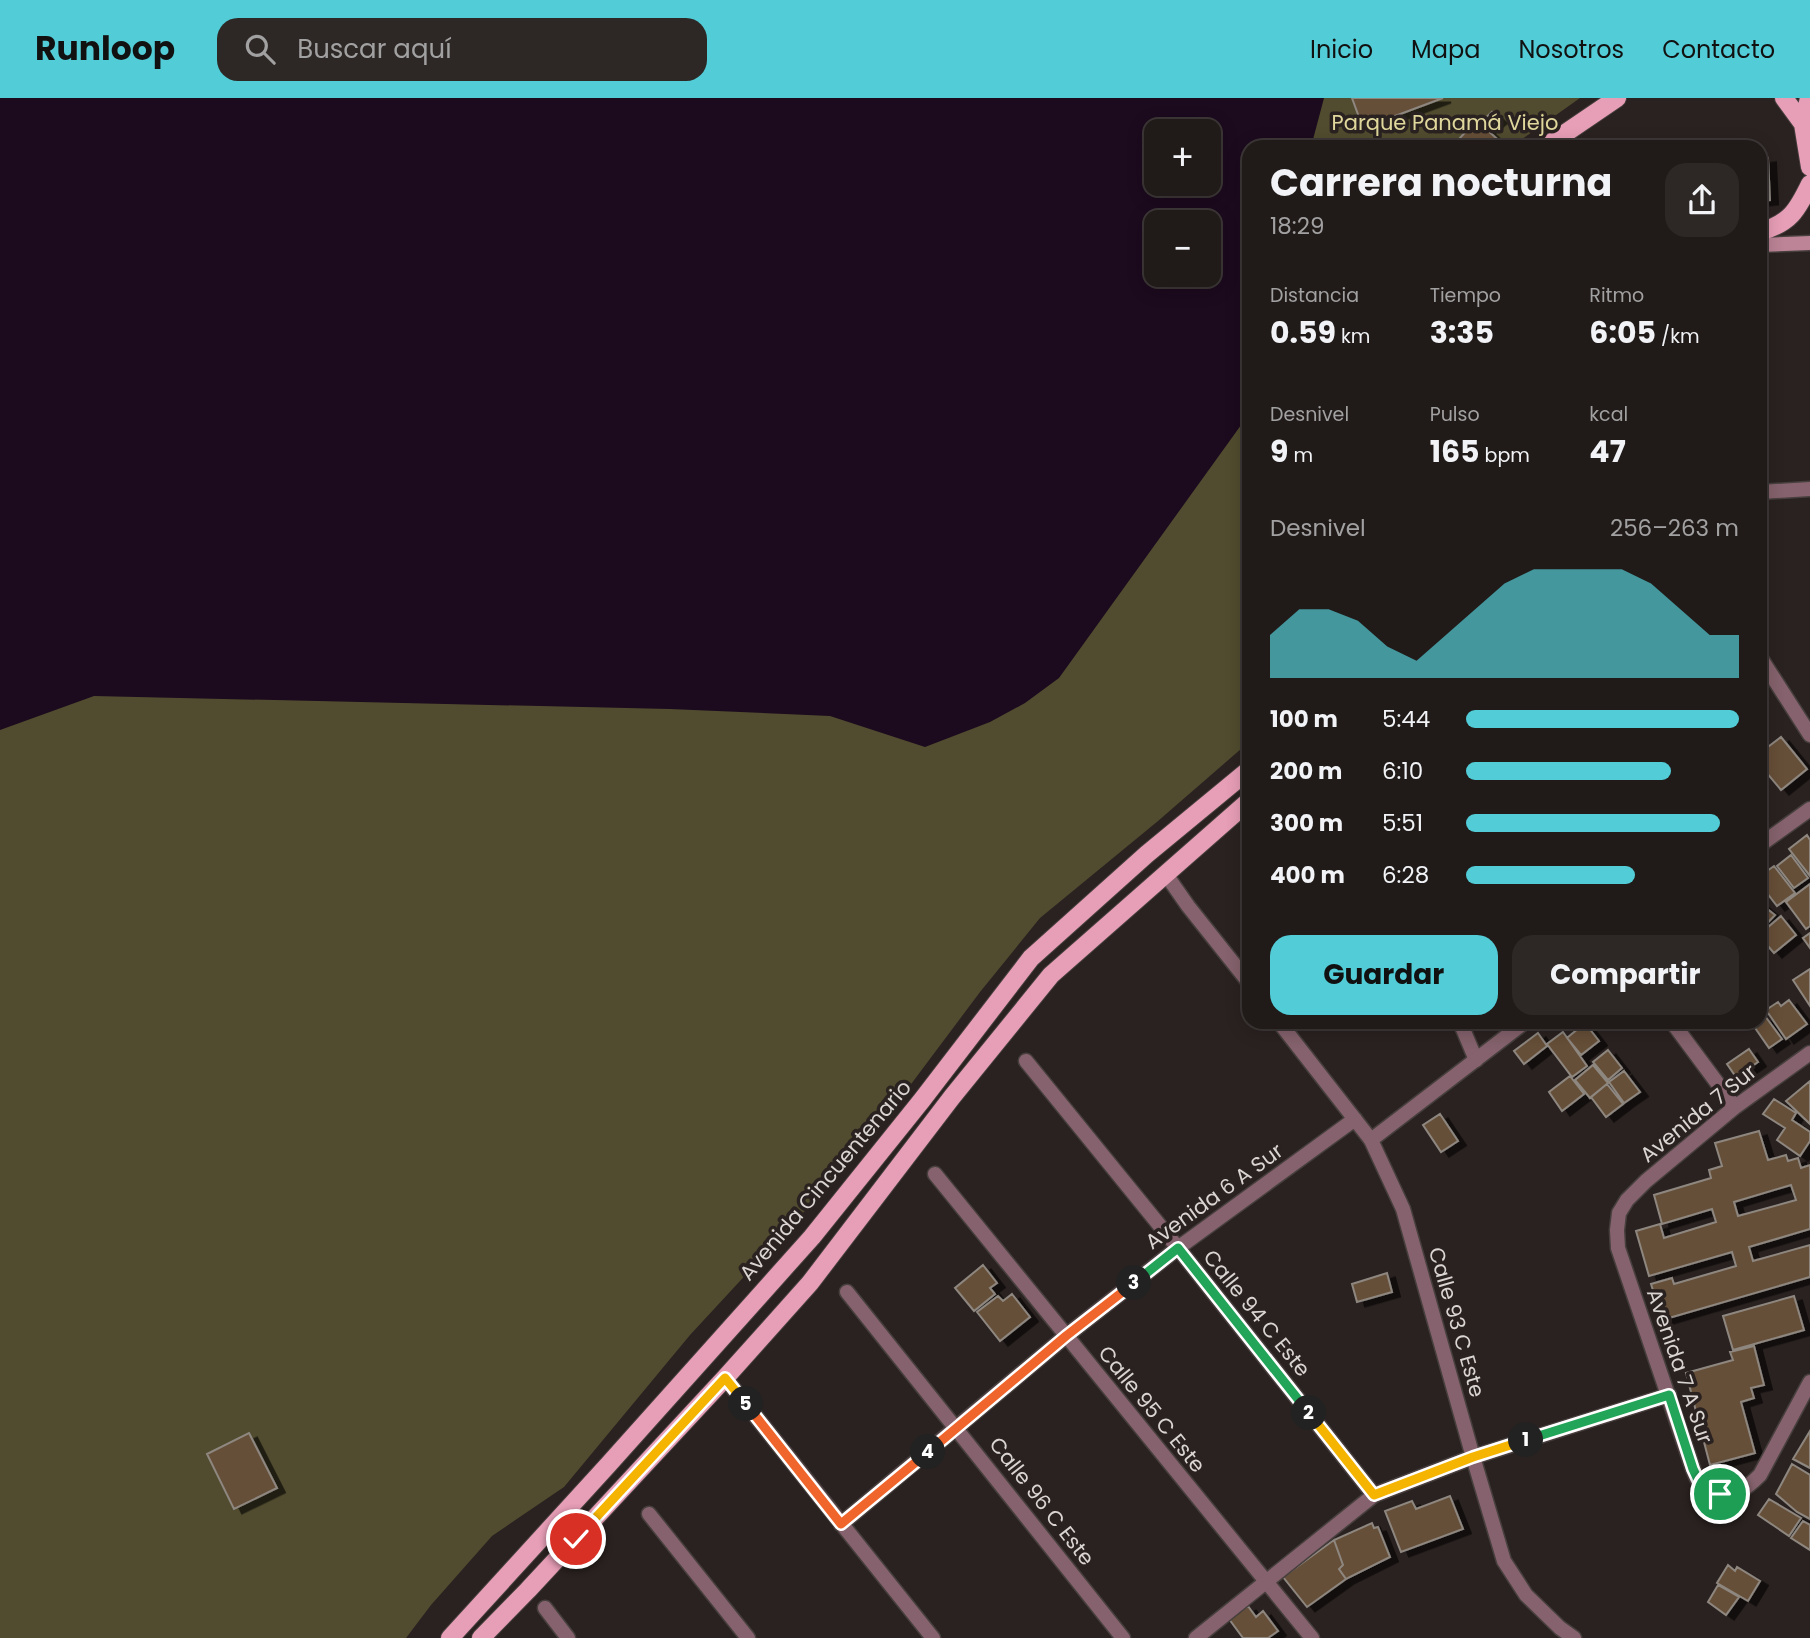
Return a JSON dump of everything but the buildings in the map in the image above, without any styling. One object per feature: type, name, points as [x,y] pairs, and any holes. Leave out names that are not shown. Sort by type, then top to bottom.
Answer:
[{"type":"main road","points":[[1555,140],[1617,98]]},
{"type":"main road","points":[[1784,98],[1803,124]]},
{"type":"main road","points":[[1809,98],[1803,124],[1810,167]]},
{"type":"main road","points":[[1767,230],[1780,226],[1791,217],[1810,184]]},
{"type":"main road","points":[[1767,245],[1810,243]]},
{"type":"main road","name":"Avenida Cincuentenario","points":[[450,1638],[812,1237],[1031,958],[1147,854],[1242,776]]},
{"type":"main road","points":[[481,1638],[538,1580],[810,1283],[951,1097],[1051,975],[1242,807]]},
{"type":"street","points":[[1767,492],[1810,489]]},
{"type":"street","points":[[1767,668],[1810,735]]},
{"type":"street","points":[[1767,840],[1810,809]]},
{"type":"street","points":[[1165,873],[1242,974]]},
{"type":"street","name":"Calle 93 C Este","points":[[1284,1029],[1371,1140],[1403,1209],[1504,1560],[1527,1595],[1574,1638]]},
{"type":"street","points":[[1463,1029],[1476,1060]]},
{"type":"street","points":[[1371,1140],[1516,1029]]},
{"type":"street","points":[[1677,1029],[1735,1107]]},
{"type":"street","name":"Avenida 7 Sur","points":[[1619,1213],[1627,1200],[1646,1181],[1735,1107],[1810,1053]]},
{"type":"street","name":"Calle 94 C Este","points":[[1026,1061],[1374,1495]]},
{"type":"street","name":"Avenida 6 A Sur","points":[[841,1524],[1066,1336],[1178,1248],[1355,1119]]},
{"type":"street","name":"Calle 95 C Este","points":[[934,1174],[1312,1638]]},
{"type":"street","name":"Avenida 7 A Sur","points":[[1619,1213],[1616,1230],[1618,1248],[1700,1484],[1709,1490],[1728,1495],[1738,1493],[1760,1475],[1810,1382]]},
{"type":"street","name":"Calle 96 C Este","points":[[847,1292],[1123,1638]]},
{"type":"street","points":[[725,1378],[933,1638]]},
{"type":"street","points":[[1196,1638],[1374,1495],[1473,1457],[1669,1395]]},
{"type":"street","points":[[649,1514],[748,1638]]},
{"type":"street","points":[[545,1608],[568,1638]]},
{"type":"green space","name":"Parque Panamá Viejo","points":[[0,98],[1580,98],[1521,140],[1242,140],[1242,748],[1040,918],[980,992],[864,1147],[690,1335],[564,1487],[492,1536],[431,1605],[406,1638],[0,1638]]},
{"type":"shaded area","points":[[0,98],[1324,98],[1313,140],[1242,140],[1242,424],[1059,678],[1025,703],[990,722],[925,747],[830,716],[670,709],[94,696],[0,730]]},
{"type":"route","points":[[576,1539],[725,1378],[841,1524],[1066,1336],[1178,1248],[1374,1495],[1473,1457],[1669,1395],[1700,1484],[1720,1494]]}]
